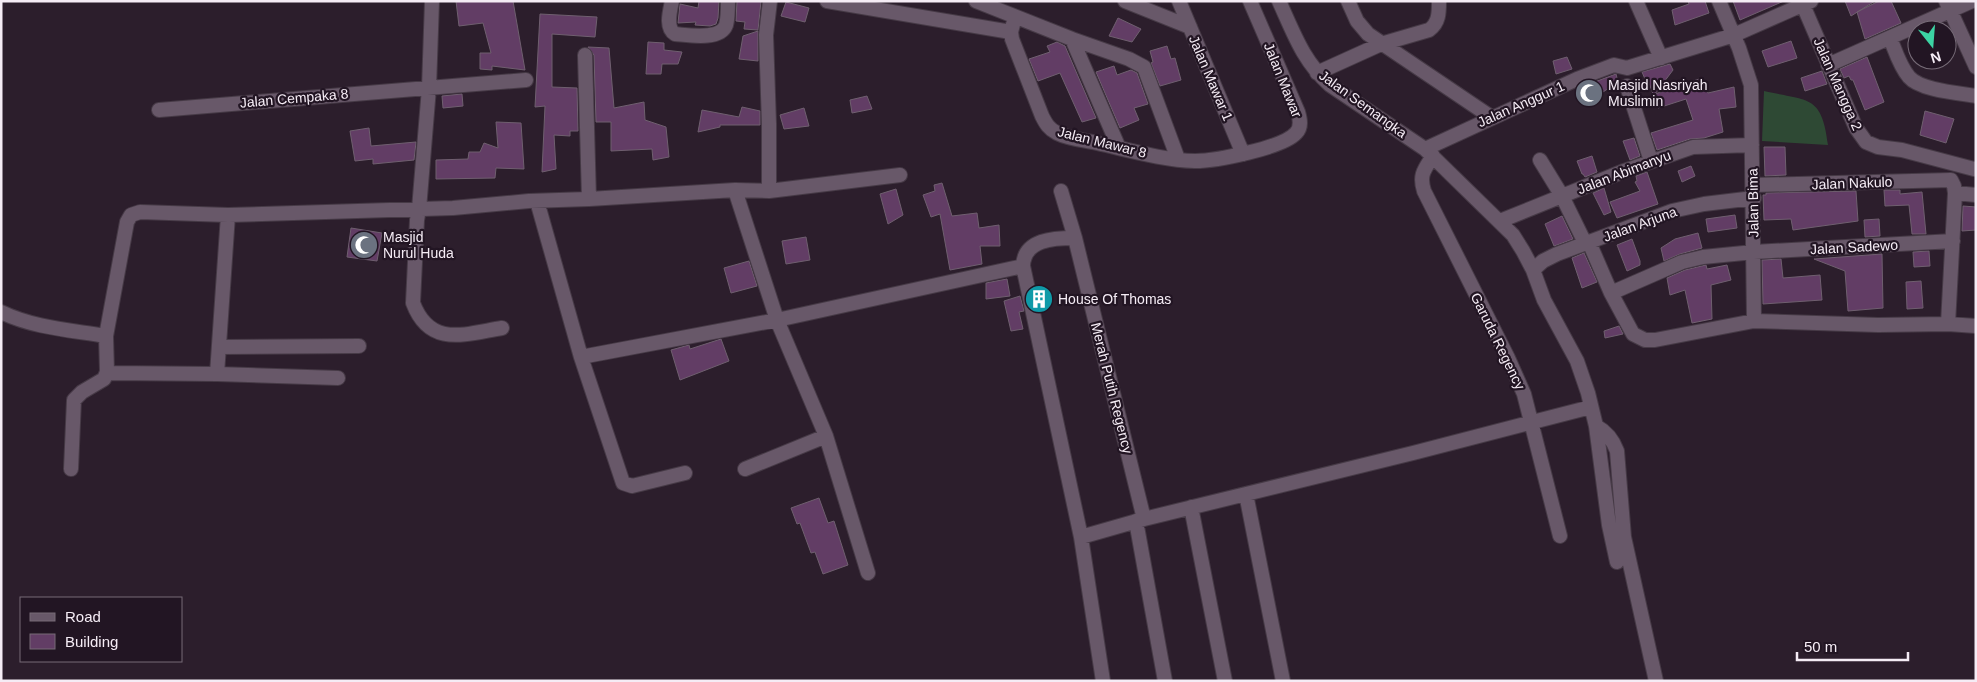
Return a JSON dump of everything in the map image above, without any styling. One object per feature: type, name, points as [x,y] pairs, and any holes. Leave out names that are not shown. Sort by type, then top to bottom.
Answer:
[{"type":"street","points":[[432,1],[429,88],[419,209],[416,220],[413,303],[426,324],[438,333],[452,336],[502,328]]},
{"type":"street","points":[[669,2],[669,27],[671,32],[674,34],[711,35],[719,34],[725,26],[728,1]]},
{"type":"street","points":[[769,191],[766,35],[770,1]]},
{"type":"street","points":[[827,1],[1011,32],[1015,17]]},
{"type":"street","points":[[976,1],[1072,39],[1130,59],[1144,67],[1178,159]]},
{"type":"street","points":[[1125,1],[1190,27]]},
{"type":"street","name":"Jalan Mawar 1","points":[[1179,1],[1243,154]]},
{"type":"street","name":"Jalan Mawar","points":[[1243,154],[1287,140],[1300,127],[1300,120],[1250,1]]},
{"type":"street","name":"Jalan Semangka","points":[[1279,1],[1299,46],[1317,73],[1330,85],[1429,152],[1500,220],[1513,235],[1533,270],[1544,300],[1577,361],[1596,426],[1609,525],[1617,562]]},
{"type":"street","points":[[1348,1],[1357,21],[1368,34],[1491,117]]},
{"type":"street","points":[[1317,73],[1382,44],[1429,30],[1438,21],[1439,1]]},
{"type":"street","points":[[1636,1],[1661,58]]},
{"type":"street","name":"Jalan Bima","points":[[1719,1],[1734,35],[1751,85],[1754,192],[1754,320]]},
{"type":"street","points":[[1828,65],[1890,38],[1948,6],[1972,1]]},
{"type":"street","name":"Jalan Anggur 1","points":[[1429,152],[1491,117],[1577,79],[1614,65],[1627,68],[1734,35],[1807,3]]},
{"type":"street","name":"Jalan Mangga 2","points":[[1807,3],[1828,65],[1856,128],[1866,142],[1878,147],[1902,150],[1975,168]]},
{"type":"street","points":[[1948,6],[1976,67]]},
{"type":"street","name":"Jalan Mawar 8","points":[[1011,32],[1014,45],[1042,116],[1048,127],[1057,133],[1119,148],[1178,159],[1210,160],[1243,154]]},
{"type":"street","points":[[1890,38],[1905,72],[1910,78],[1927,86],[1976,96]]},
{"type":"street","points":[[1072,39],[1119,148]]},
{"type":"street","points":[[585,55],[589,199]]},
{"type":"street","name":"Jalan Cempaka 8","points":[[159,110],[526,80]]},
{"type":"street","points":[[1628,86],[1651,162]]},
{"type":"street","name":"Jalan Abimanyu","points":[[1500,220],[1693,147],[1752,145]]},
{"type":"street","name":"Garuda Regency","points":[[1429,152],[1421,180],[1424,191],[1508,358],[1524,394],[1560,536]]},
{"type":"street","points":[[1540,160],[1562,196],[1633,334],[1645,340],[1655,340],[1754,320],[1878,325],[1948,324],[1976,326]]},
{"type":"street","points":[[1948,324],[1953,241],[1953,187],[1975,168]]},
{"type":"street","points":[[71,469],[74,400],[82,392],[104,379],[107,372],[106,336],[127,222],[131,215],[140,212],[228,215],[419,209],[735,190],[769,191],[900,175]]},
{"type":"street","name":"Jalan Nakulo","points":[[1754,192],[1953,187],[1976,194]]},
{"type":"street","points":[[735,190],[777,320],[826,436],[868,573]]},
{"type":"street","name":"Merah Putih Regency","points":[[1061,191],[1075,238],[1140,520],[1165,681]]},
{"type":"street","name":"Jalan Arjuna","points":[[1533,270],[1543,261],[1557,254],[1672,211],[1754,192]]},
{"type":"street","points":[[537,201],[581,357],[623,483],[632,486],[685,473]]},
{"type":"street","points":[[217,374],[228,215]]},
{"type":"street","points":[[1075,238],[1039,242],[1023,255],[1023,266],[1081,537],[1103,681]]},
{"type":"street","name":"Jalan Sadewo","points":[[1611,293],[1682,262],[1703,257],[1754,252],[1953,241]]},
{"type":"street","points":[[581,357],[777,320],[1023,266]]},
{"type":"street","points":[[1,312],[16,319],[32,323],[106,336]]},
{"type":"street","points":[[219,347],[359,346]]},
{"type":"street","points":[[107,372],[110,374],[217,374],[338,378]]},
{"type":"street","points":[[1081,537],[1191,507],[1414,454],[1591,407]]},
{"type":"street","points":[[1596,426],[1605,431],[1613,441],[1617,452],[1624,537],[1656,681]]},
{"type":"street","points":[[745,469],[826,436]]},
{"type":"street","points":[[1246,494],[1283,681]]},
{"type":"street","points":[[1191,507],[1226,681]]},
{"type":"green space","points":[[1764,91],[1802,99],[1817,108],[1822,116],[1828,145],[1762,141]]},
{"type":"building","points":[[456,1],[513,1],[525,70],[492,66],[492,70],[480,69],[480,53],[491,53],[483,23],[459,26]]},
{"type":"building","points":[[699,1],[719,1],[716,24],[710,26],[695,25],[696,22],[678,23],[680,4],[698,8]]},
{"type":"building","points":[[737,1],[761,1],[758,30],[744,29],[745,22],[736,21]]},
{"type":"building","points":[[1688,1],[1705,1],[1709,13],[1675,25],[1672,10],[1689,4]]},
{"type":"building","points":[[1733,1],[1784,1],[1740,20]]},
{"type":"building","points":[[1845,1],[1875,1],[1851,16]]},
{"type":"building","points":[[1879,1],[1891,1],[1901,23],[1865,39],[1857,12]]},
{"type":"building","points":[[786,2],[809,8],[805,22],[781,16]]},
{"type":"building","points":[[540,14],[597,17],[595,37],[552,34],[552,87],[577,88],[578,131],[570,131],[570,136],[554,135],[556,169],[542,172],[545,106],[535,107]]},
{"type":"building","points":[[1118,18],[1141,29],[1132,42],[1109,36]]},
{"type":"building","points":[[758,31],[758,61],[739,59],[743,36]]},
{"type":"building","points":[[1791,41],[1797,58],[1768,67],[1762,51]]},
{"type":"building","points":[[648,42],[664,43],[664,50],[682,52],[678,64],[662,64],[661,74],[646,74]]},
{"type":"building","points":[[1057,42],[1065,46],[1096,118],[1082,122],[1060,73],[1038,81],[1029,59],[1050,52],[1047,46]]},
{"type":"building","points":[[1167,46],[1171,59],[1175,58],[1181,80],[1160,86],[1151,63],[1153,62],[1150,51]]},
{"type":"building","points":[[588,47],[609,48],[614,108],[644,102],[645,120],[666,127],[669,157],[653,160],[652,149],[611,151],[611,122],[596,122],[594,55]]},
{"type":"building","points":[[1567,57],[1572,69],[1556,74],[1553,61]]},
{"type":"building","points":[[1867,57],[1884,102],[1865,110],[1853,80],[1849,76],[1844,78],[1840,69]]},
{"type":"building","points":[[1670,64],[1673,70],[1655,94],[1702,78],[1708,93],[1734,87],[1736,107],[1719,109],[1723,132],[1704,138],[1690,139],[1657,150],[1651,133],[1693,120],[1686,99],[1658,108],[1648,80],[1645,79],[1642,72]]},
{"type":"building","points":[[1114,66],[1117,75],[1131,70],[1137,73],[1148,104],[1134,108],[1139,120],[1120,128],[1096,72]]},
{"type":"building","points":[[1822,71],[1827,84],[1805,91],[1801,78]]},
{"type":"building","name":"Masjid Nasriyah Muslimin","points":[[1616,74],[1618,82],[1588,102],[1581,104],[1576,89]]},
{"type":"building","points":[[462,94],[463,106],[443,108],[442,96]]},
{"type":"building","points":[[867,96],[872,109],[852,113],[850,100]]},
{"type":"building","points":[[742,107],[760,111],[760,125],[720,125],[720,127],[698,132],[702,110],[739,117]]},
{"type":"building","points":[[804,108],[809,126],[784,129],[780,115]]},
{"type":"building","points":[[1925,111],[1954,119],[1946,143],[1920,135]]},
{"type":"building","points":[[496,122],[521,123],[524,169],[496,168],[495,178],[436,179],[436,160],[468,159],[469,152],[480,152],[484,143],[498,148]]},
{"type":"building","points":[[369,128],[371,146],[416,142],[414,160],[373,164],[373,159],[355,161],[350,131]]},
{"type":"building","points":[[1634,138],[1640,156],[1630,160],[1623,141]]},
{"type":"building","points":[[1764,147],[1785,147],[1786,175],[1765,176]]},
{"type":"building","points":[[1592,156],[1597,172],[1585,177],[1577,161]]},
{"type":"building","points":[[1691,166],[1695,176],[1682,182],[1678,171]]},
{"type":"building","points":[[1647,172],[1658,204],[1617,218],[1610,202],[1640,191],[1635,182],[1637,181],[1636,176]]},
{"type":"building","points":[[942,183],[952,216],[977,213],[979,228],[999,225],[1000,246],[980,246],[982,264],[950,270],[940,214],[931,217],[923,195],[935,191],[934,185]]},
{"type":"building","points":[[1604,188],[1611,212],[1604,215],[1593,193]]},
{"type":"building","points":[[896,189],[903,215],[888,224],[880,194]]},
{"type":"building","points":[[1884,190],[1900,190],[1900,194],[1922,192],[1926,234],[1912,234],[1909,205],[1885,206]]},
{"type":"building","points":[[1856,191],[1858,221],[1793,230],[1791,219],[1764,220],[1763,195],[1766,195],[1766,193]]},
{"type":"building","points":[[1963,206],[1976,207],[1976,230],[1962,231]]},
{"type":"building","points":[[1735,215],[1737,228],[1708,232],[1706,219]]},
{"type":"building","points":[[1562,216],[1573,239],[1554,246],[1545,224]]},
{"type":"building","points":[[1879,219],[1880,236],[1865,237],[1864,220]]},
{"type":"building","name":"Masjid Nurul Huda","points":[[351,228],[382,233],[377,261],[347,257]]},
{"type":"building","points":[[1698,233],[1702,248],[1664,261],[1661,248],[1675,239]]},
{"type":"building","points":[[806,237],[810,260],[786,264],[782,241]]},
{"type":"building","points":[[1632,239],[1640,265],[1627,271],[1617,245]]},
{"type":"building","points":[[1929,251],[1930,266],[1914,267],[1913,252]]},
{"type":"building","points":[[1584,253],[1597,282],[1582,288],[1572,258]]},
{"type":"building","points":[[1882,254],[1883,308],[1848,311],[1845,271],[1814,259]]},
{"type":"building","points":[[1781,259],[1783,278],[1820,275],[1822,300],[1763,304],[1762,260]]},
{"type":"building","points":[[749,261],[757,286],[731,293],[724,268]]},
{"type":"building","points":[[1706,265],[1707,269],[1727,265],[1731,280],[1711,285],[1712,319],[1692,323],[1685,290],[1670,295],[1667,278],[1685,270]]},
{"type":"building","points":[[1007,279],[1010,296],[986,299],[986,283]]},
{"type":"building","points":[[1921,281],[1923,308],[1907,309],[1906,282]]},
{"type":"building","points":[[1047,288],[1052,303],[1041,306],[1037,291]]},
{"type":"building","points":[[1020,296],[1024,311],[1019,312],[1023,329],[1011,331],[1004,301]]},
{"type":"building","points":[[1619,326],[1623,334],[1605,338],[1604,331]]},
{"type":"building","points":[[721,339],[729,361],[680,380],[671,350],[689,345],[690,349]]},
{"type":"building","points":[[819,498],[828,523],[834,521],[848,565],[823,574],[815,552],[811,553],[800,523],[797,524],[791,508]]},
{"type":"place","name":"Masjid Nasriyah Muslimin","points":[[1589,93]]},
{"type":"place","name":"Masjid Nurul Huda","points":[[364,245]]},
{"type":"place","name":"House Of Thomas","points":[[1039,299]]}]
